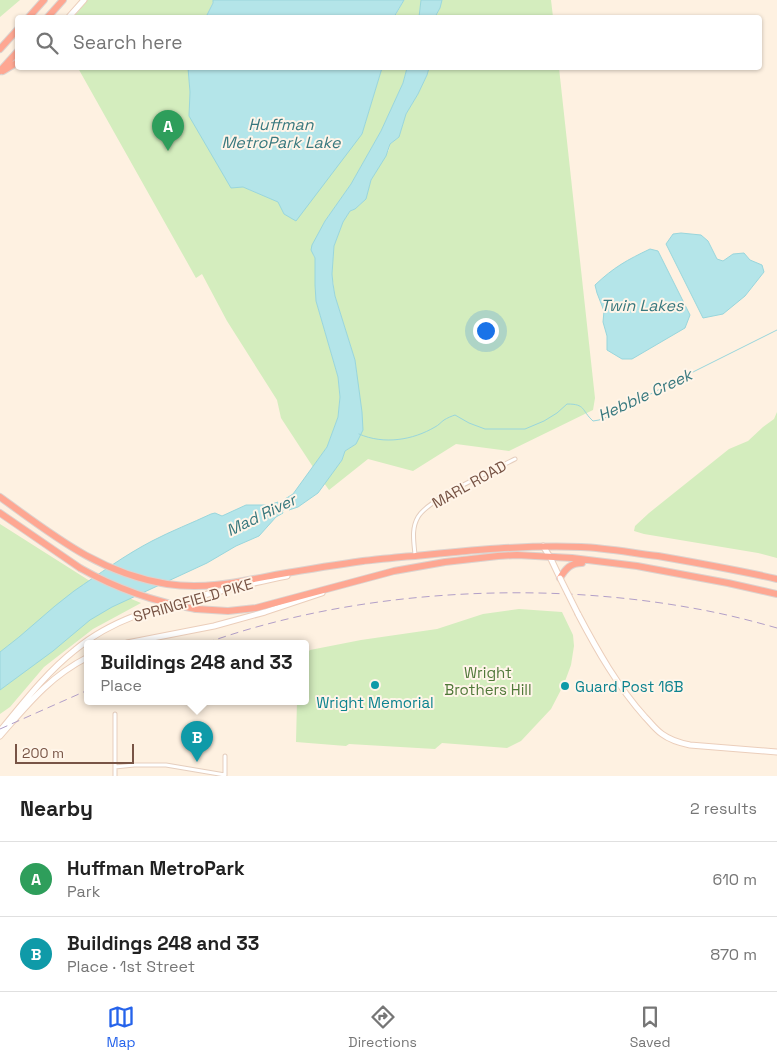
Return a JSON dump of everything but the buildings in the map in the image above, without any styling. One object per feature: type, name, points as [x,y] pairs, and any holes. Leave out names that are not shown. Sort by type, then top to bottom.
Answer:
[{"type":"highway","points":[[31,15],[44,0]]},
{"type":"highway","points":[[50,15],[63,0]]},
{"type":"highway","points":[[0,49],[15,32]]},
{"type":"highway","points":[[0,72],[15,54]]},
{"type":"highway","points":[[0,72],[15,64]]},
{"type":"highway","points":[[0,497],[71,547],[122,574],[148,581],[180,586],[202,587],[236,583],[362,561],[487,549],[543,546],[584,547],[637,553],[712,565],[777,579]]},
{"type":"highway","points":[[0,513],[80,568],[109,583],[140,596],[196,609],[228,611],[256,608],[417,567],[498,556],[550,557],[606,562],[728,583],[777,594]]},
{"type":"highway","points":[[560,578],[569,566],[576,563],[593,563],[654,570]]},
{"type":"main road","points":[[71,15],[84,0]]},
{"type":"main road","points":[[543,546],[600,654],[626,694],[656,729],[676,742],[690,745],[777,752]]},
{"type":"main road","name":"SPRINGFIELD PIKE","points":[[89,640],[138,614],[175,602],[246,584],[338,565]]},
{"type":"main road","name":"SPRINGFIELD PIKE","points":[[142,640],[214,626],[265,612],[347,586],[357,581]]},
{"type":"main road","name":"SPRINGFIELD PIKE","points":[[0,731],[51,671],[84,644]]},
{"type":"main road","points":[[0,736],[28,703],[52,679],[84,659]]},
{"type":"street","name":"MARL ROAD","points":[[415,556],[414,526],[423,510],[515,459]]},
{"type":"street","points":[[115,714],[115,776]]},
{"type":"street","points":[[115,767],[166,765],[225,776],[224,756]]},
{"type":"green space","points":[[0,0],[20,0],[0,17]]},
{"type":"green space","points":[[87,0],[213,0],[207,15],[75,15]]},
{"type":"green space","points":[[404,0],[421,0],[419,15],[396,15]]},
{"type":"green space","points":[[442,0],[551,0],[553,15],[436,15]]},
{"type":"green space","points":[[79,70],[188,70],[189,116],[243,187],[279,202],[284,214],[362,134],[381,70],[406,70],[403,83],[381,131],[351,184],[325,221],[316,238],[313,255],[315,258],[316,301],[338,377],[340,397],[338,417],[327,447],[313,467],[281,418],[277,400],[227,321],[202,274],[196,278]]},
{"type":"green space","points":[[428,70],[559,70],[595,398],[593,410],[509,451],[456,444],[413,471],[368,459],[329,490],[324,483],[342,460],[345,451],[356,444],[357,375],[355,360],[335,296],[332,274],[334,246],[343,222],[350,211],[366,199],[371,180],[389,150],[390,144],[399,137],[406,114]]},
{"type":"green space","points":[[777,412],[777,558],[634,531],[635,526],[649,513],[729,449],[748,441],[774,419]]},
{"type":"green space","points":[[0,524],[93,583],[141,603],[93,629],[44,667],[10,707],[0,714]]},
{"type":"green space","name":"Wright Brothers Hill","points":[[519,609],[562,612],[573,635],[574,646],[571,665],[564,684],[551,709],[521,741],[507,748],[442,743],[435,749],[296,742],[297,705],[309,705],[310,650],[361,640],[437,629],[483,614]]},
{"type":"water","points":[[213,0],[404,0],[395,15],[207,15]]},
{"type":"water","points":[[421,0],[442,0],[436,15],[419,15]]},
{"type":"water","name":"Huffman MetroPark Lake","points":[[188,70],[381,70],[362,134],[296,221],[284,214],[278,202],[243,187],[231,188],[189,116]]},
{"type":"water","points":[[406,70],[428,70],[418,94],[406,114],[399,137],[390,144],[386,156],[371,180],[366,199],[350,211],[343,222],[334,246],[333,284],[355,360],[363,430],[356,444],[345,451],[342,460],[318,493],[298,507],[289,510],[288,508],[291,505],[288,506],[287,503],[290,501],[286,502],[285,499],[293,494],[327,447],[338,417],[340,397],[338,377],[316,301],[315,258],[311,250],[312,245],[325,221],[351,184],[381,131],[403,83]]},
{"type":"water","name":"Twin Lakes","points":[[673,234],[701,235],[708,241],[717,259],[723,261],[733,254],[744,253],[750,260],[762,265],[764,272],[745,296],[723,314],[703,318],[666,244]]},
{"type":"water","name":"Twin Lakes","points":[[650,249],[658,251],[690,315],[685,328],[632,359],[622,359],[607,350],[607,336],[603,322],[604,311],[595,285],[621,264]]},
{"type":"water","points":[[278,502],[279,505],[275,508],[280,507],[281,509],[277,512],[282,511],[283,513],[276,517],[259,536],[236,546],[207,563],[112,607],[90,620],[53,651],[0,690],[0,652],[64,598],[103,571],[152,541],[211,514],[215,513],[222,516],[246,505],[269,505]]},
{"type":"waterway","name":"Hebble Creek","points":[[359,434],[388,440],[408,438],[426,431],[455,415],[485,429],[525,429],[544,421],[567,404],[580,406],[593,421],[599,420],[777,330]]},
{"type":"waterway","name":"Mad River","points":[[273,512],[294,501]]},
{"type":"railway","points":[[216,640],[263,625],[323,611],[384,601],[447,595],[509,593],[572,594],[633,599],[703,610],[777,628]]},
{"type":"railway","points":[[0,729],[84,692]]},
{"type":"place","name":"Huffman MetroPark","points":[[168,151]]},
{"type":"place","name":"Wright Memorial","points":[[375,685]]},
{"type":"place","name":"Guard Post 16B","points":[[565,686]]},
{"type":"place","name":"Buildings 248 and 33","points":[[197,762]]}]
